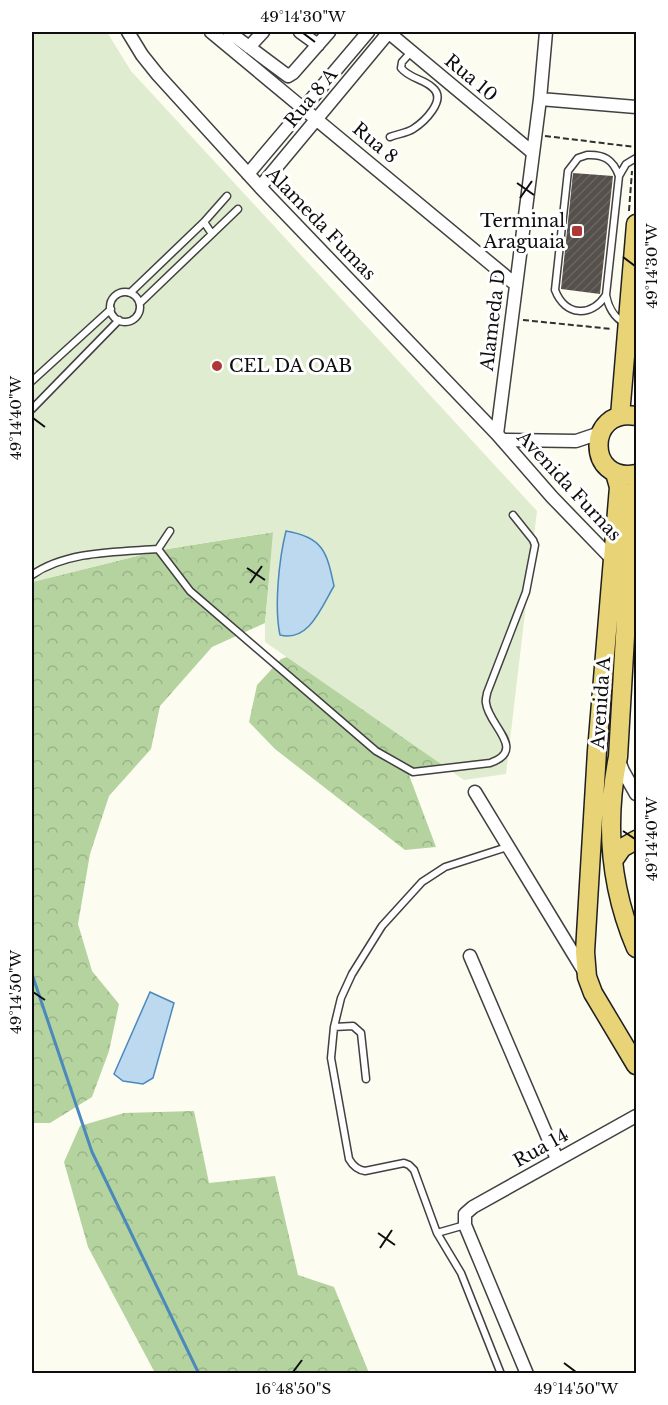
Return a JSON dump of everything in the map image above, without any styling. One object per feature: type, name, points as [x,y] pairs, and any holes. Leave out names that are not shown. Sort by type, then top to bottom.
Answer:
[{"type":"main road","points":[[636,224],[623,327],[628,416],[612,420],[599,442],[602,460],[608,468],[615,473],[628,476],[636,474]]},
{"type":"main road","name":"Avenida A","points":[[587,977],[585,952],[597,751],[619,487],[615,473]]},
{"type":"main road","name":"Avenida A","points":[[618,757],[631,603],[633,499],[636,488]]},
{"type":"main road","points":[[618,757],[612,789],[613,861],[621,908],[636,948]]},
{"type":"main road","points":[[613,861],[622,848],[636,840]]},
{"type":"main road","points":[[587,977],[593,993],[636,1065]]},
{"type":"street","name":"Alameda Fumas","points":[[128,32],[158,75],[248,174],[500,437]]},
{"type":"street","name":"Rua 8","points":[[211,32],[318,118],[515,284]]},
{"type":"street","points":[[229,32],[288,76],[294,74],[329,32]]},
{"type":"street","points":[[249,47],[263,32]]},
{"type":"street","points":[[300,32],[318,45]]},
{"type":"street","name":"Rua 8 A","points":[[248,174],[368,32]]},
{"type":"street","name":"Rua 8 A","points":[[260,187],[388,32]]},
{"type":"street","name":"Rua 10","points":[[388,32],[532,152]]},
{"type":"street","name":"Alameda D","points":[[500,437],[515,284],[540,99],[546,32]]},
{"type":"street","points":[[540,99],[636,107]]},
{"type":"street","points":[[500,437],[599,442]]},
{"type":"street","name":"Avenida Furnas","points":[[500,437],[612,559],[631,603]]},
{"type":"street","name":"Avenida A","points":[[618,757],[636,794]]},
{"type":"street","points":[[475,792],[510,846],[559,933],[587,977]]},
{"type":"street","points":[[559,933],[585,952]]},
{"type":"street","points":[[470,956],[556,1159]]},
{"type":"street","name":"Rua 14","points":[[465,1219],[473,1206],[636,1116]]},
{"type":"street","points":[[465,1219],[527,1374]]},
{"type":"lane","points":[[390,137],[412,130],[429,114],[437,101],[438,94],[434,88],[408,75],[401,68],[402,62],[411,51]]},
{"type":"lane","points":[[606,295],[595,307],[579,311],[563,305],[555,290],[566,183],[572,164],[586,154],[602,156],[610,161],[619,176]]},
{"type":"lane","points":[[623,327],[614,314],[606,295],[619,176],[626,164],[636,158]]},
{"type":"lane","points":[[32,381],[111,309],[116,296],[120,293],[130,293],[204,222],[227,196]]},
{"type":"lane","points":[[111,309],[119,320],[124,322],[133,320],[139,312],[140,303],[238,209]]},
{"type":"lane","points":[[204,222],[212,234]]},
{"type":"lane","points":[[130,293],[140,303]]},
{"type":"lane","points":[[32,409],[119,320]]},
{"type":"lane","points":[[158,549],[190,591],[376,751],[413,772],[490,764],[505,754],[507,748],[505,740],[485,703],[526,592],[535,545],[513,515]]},
{"type":"lane","points":[[158,549],[170,531]]},
{"type":"lane","points":[[32,575],[44,567],[90,554],[158,549]]},
{"type":"lane","points":[[501,1374],[461,1273],[437,1233],[414,1170],[410,1165],[404,1163],[365,1171],[356,1167],[349,1159],[331,1058],[334,1027],[342,998],[352,974],[382,926],[422,882],[444,867],[510,846]]},
{"type":"lane","points":[[334,1027],[353,1026],[361,1033],[366,1079]]},
{"type":"lane","points":[[437,1233],[465,1219]]},
{"type":"path","points":[[538,136],[635,147]]},
{"type":"path","points":[[520,319],[623,327]]},
{"type":"green space","name":"CEL DA OAB","points":[[32,32],[107,32],[131,71],[537,511],[506,774],[464,780],[265,642],[273,532],[161,550],[32,582]]},
{"type":"green space","points":[[274,532],[265,623],[212,647],[160,706],[151,749],[109,796],[90,854],[78,924],[92,971],[119,1004],[109,1051],[92,1097],[50,1123],[32,1123],[32,582],[161,550]]},
{"type":"green space","points":[[375,627],[465,765],[409,775],[436,847],[405,850],[275,749],[249,722],[257,685],[281,659]]},
{"type":"green space","points":[[194,1111],[209,1183],[275,1176],[298,1275],[334,1287],[369,1373],[155,1373],[88,1247],[64,1162],[80,1126],[124,1113]]},
{"type":"water","points":[[286,531],[308,537],[316,542],[329,564],[334,586],[307,628],[299,634],[290,636],[280,635],[277,611],[279,569]]},
{"type":"water","points":[[150,992],[174,1003],[153,1078],[143,1084],[123,1081],[114,1074]]},
{"type":"building","points":[[573,173],[613,176],[600,294],[561,289]]},
{"type":"waterway","points":[[32,974],[92,1152],[199,1374]]},
{"type":"place","name":"Terminal Araguaia","points":[[577,231]]},
{"type":"place","name":"CEL DA OAB","points":[[217,366]]}]
